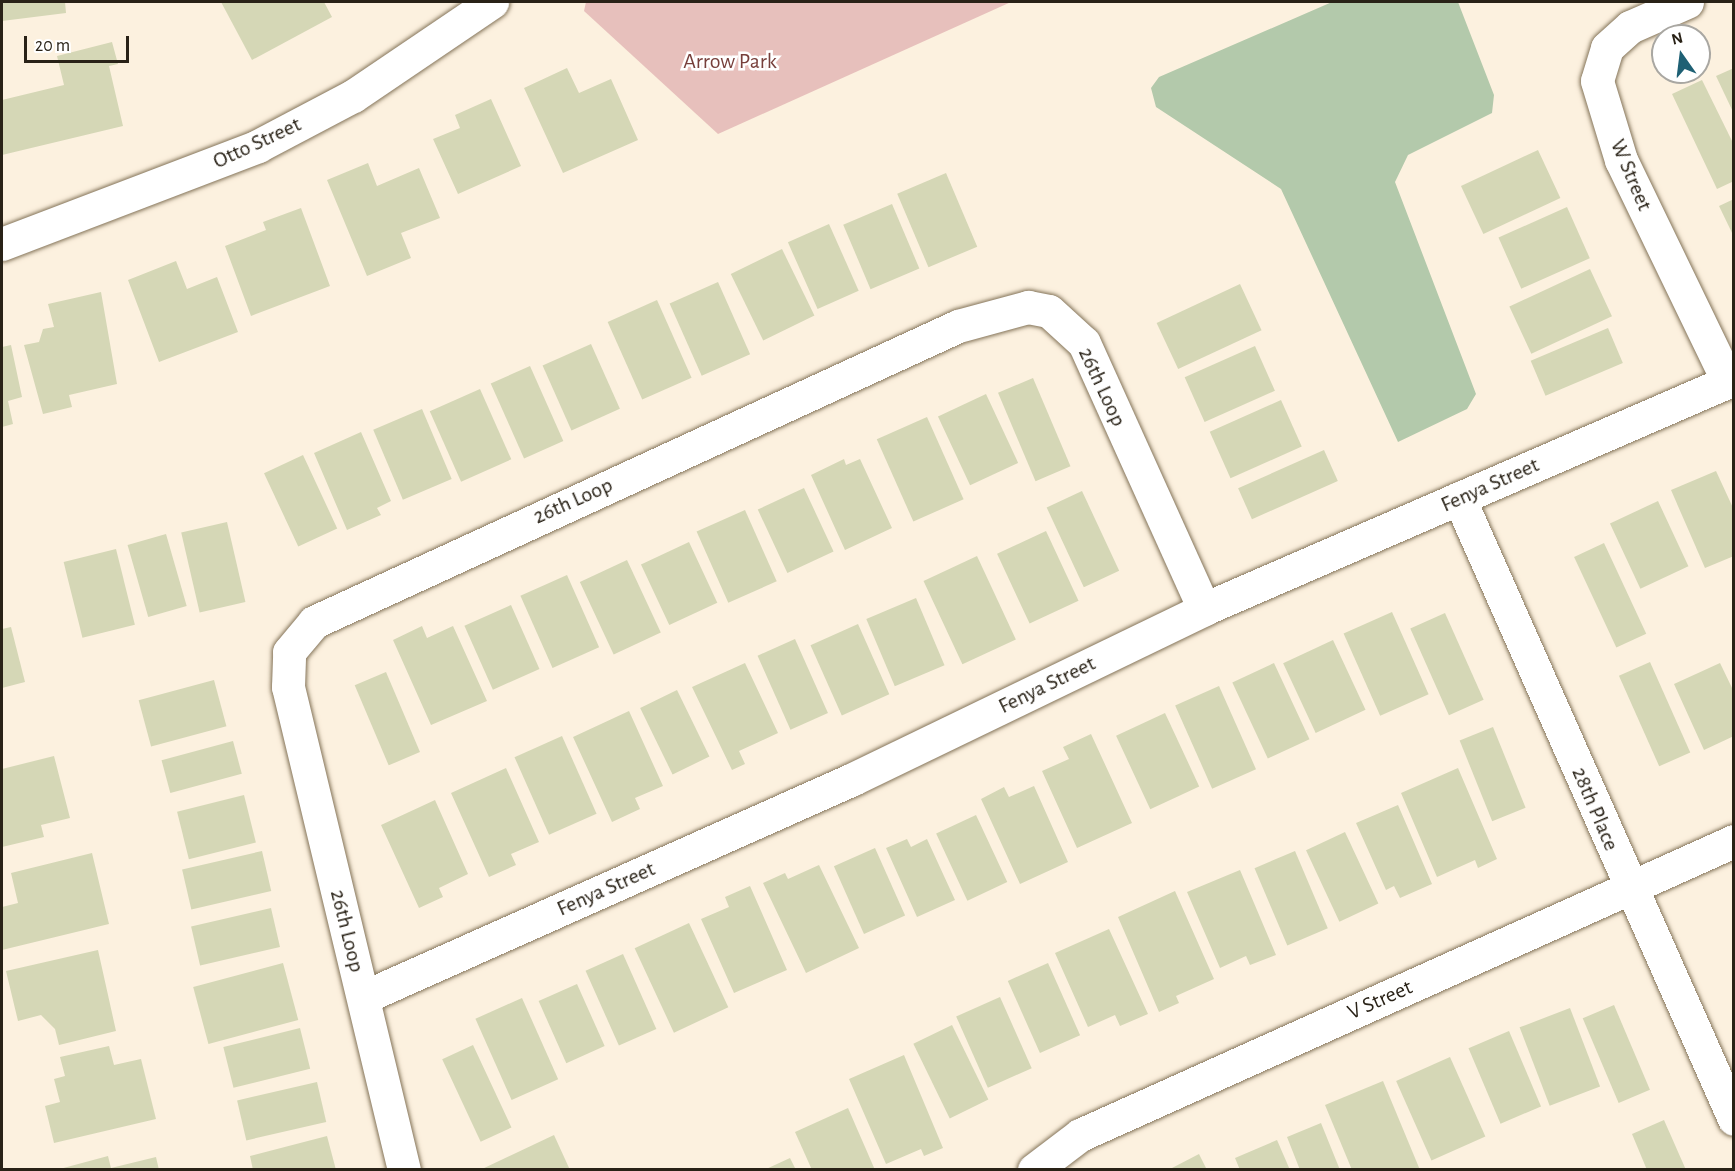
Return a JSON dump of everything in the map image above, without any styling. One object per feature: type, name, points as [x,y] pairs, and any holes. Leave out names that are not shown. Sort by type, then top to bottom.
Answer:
[{"type":"street","name":"Otto Street","points":[[2,244],[258,146],[353,96],[492,2]]},
{"type":"street","name":"W Street","points":[[1687,2],[1630,27],[1607,48],[1597,81],[1621,160],[1731,380]]},
{"type":"street","name":"26th Loop","points":[[404,1170],[286,669],[296,637],[347,604],[958,326],[1028,306],[1049,311],[1084,343],[1204,609]]},
{"type":"street","name":"Fenya Street","points":[[364,997],[853,779],[1204,609],[1731,380]]},
{"type":"street","name":"28th Place","points":[[1459,498],[1629,888],[1734,1119]]},
{"type":"street","name":"V Street","points":[[1034,1170],[1080,1135],[1734,841]]},
{"type":"green space","name":"Arrow Park","points":[[586,2],[1011,2],[718,134],[584,11]]},
{"type":"shaded area","points":[[1332,2],[1458,2],[1494,95],[1492,113],[1408,155],[1395,182],[1476,394],[1467,409],[1398,442],[1281,189],[1156,107],[1151,88],[1159,77]]},
{"type":"building","points":[[2,2],[65,2],[66,13],[2,21]]},
{"type":"building","points":[[221,2],[324,2],[332,17],[252,60]]},
{"type":"building","points":[[112,42],[118,64],[109,66],[123,126],[2,155],[2,100],[64,85],[57,56]]},
{"type":"building","points":[[567,68],[579,93],[611,79],[638,140],[563,173],[524,88]]},
{"type":"building","points":[[1734,68],[1734,114],[1716,76]]},
{"type":"building","points":[[1693,84],[1704,84],[1734,145],[1734,181],[1717,189],[1672,94]]},
{"type":"building","points":[[491,99],[521,166],[458,194],[433,139],[460,128],[455,115]]},
{"type":"building","points":[[1538,150],[1560,198],[1483,234],[1461,186]]},
{"type":"building","points":[[368,163],[377,186],[419,168],[440,218],[401,233],[411,258],[367,276],[327,180]]},
{"type":"building","points":[[946,173],[977,247],[928,267],[897,194]]},
{"type":"building","points":[[1734,199],[1734,237],[1719,206]]},
{"type":"building","points":[[892,204],[919,268],[871,289],[843,225]]},
{"type":"building","points":[[1567,207],[1590,258],[1521,289],[1498,238]]},
{"type":"building","points":[[301,208],[330,286],[251,316],[225,246],[266,230],[263,222]]},
{"type":"building","points":[[829,224],[859,291],[818,309],[788,242]]},
{"type":"building","points":[[782,249],[814,316],[763,340],[731,274]]},
{"type":"building","points":[[176,261],[187,289],[217,277],[238,332],[159,362],[128,280]]},
{"type":"building","points":[[1590,269],[1612,316],[1531,354],[1509,307]]},
{"type":"building","points":[[718,282],[750,354],[702,376],[670,304]]},
{"type":"building","points":[[1240,284],[1262,330],[1178,369],[1157,323]]},
{"type":"building","points":[[101,292],[117,384],[69,395],[72,407],[43,414],[24,345],[39,342],[43,329],[54,327],[48,304]]},
{"type":"building","points":[[657,300],[692,378],[642,400],[608,322]]},
{"type":"building","points":[[1608,328],[1623,363],[1546,396],[1531,361]]},
{"type":"building","points":[[591,344],[620,409],[571,430],[543,366]]},
{"type":"building","points":[[11,345],[22,397],[8,401],[13,424],[2,427],[2,347]]},
{"type":"building","points":[[1255,346],[1275,391],[1205,422],[1185,377]]},
{"type":"building","points":[[530,366],[563,441],[524,458],[491,383]]},
{"type":"building","points":[[1033,378],[1071,466],[1036,481],[998,393]]},
{"type":"building","points":[[480,389],[511,459],[461,482],[430,411]]},
{"type":"building","points":[[986,394],[1018,463],[970,485],[938,416]]},
{"type":"building","points":[[1281,400],[1302,447],[1230,478],[1210,432]]},
{"type":"building","points":[[422,409],[452,479],[403,500],[373,430]]},
{"type":"building","points":[[927,417],[964,499],[913,522],[877,439]]},
{"type":"building","points":[[361,432],[391,501],[377,508],[381,515],[347,530],[314,453]]},
{"type":"building","points":[[1324,450],[1338,481],[1252,519],[1238,488]]},
{"type":"building","points":[[303,455],[337,528],[298,547],[264,473]]},
{"type":"building","points":[[844,459],[846,465],[860,459],[892,528],[845,550],[811,475]]},
{"type":"building","points":[[1716,471],[1734,510],[1734,556],[1705,568],[1671,490]]},
{"type":"building","points":[[804,488],[834,551],[787,573],[758,510]]},
{"type":"building","points":[[1082,491],[1119,571],[1084,587],[1047,507]]},
{"type":"building","points":[[1658,501],[1688,566],[1640,589],[1610,523]]},
{"type":"building","points":[[745,510],[777,581],[728,603],[697,532]]},
{"type":"building","points":[[227,522],[245,602],[200,612],[181,533]]},
{"type":"building","points":[[1046,531],[1079,601],[1030,624],[997,554]]},
{"type":"building","points":[[166,534],[187,606],[148,617],[128,545]]},
{"type":"building","points":[[689,542],[717,603],[669,625],[641,564]]},
{"type":"building","points":[[1604,543],[1646,634],[1616,648],[1574,557]]},
{"type":"building","points":[[116,549],[135,625],[82,638],[64,562]]},
{"type":"building","points":[[977,556],[1016,639],[962,664],[924,581]]},
{"type":"building","points":[[627,560],[661,633],[614,654],[580,582]]},
{"type":"building","points":[[567,575],[599,647],[553,668],[520,596]]},
{"type":"building","points":[[916,598],[945,665],[895,686],[866,619]]},
{"type":"building","points":[[511,605],[539,669],[493,690],[464,626]]},
{"type":"building","points":[[1392,612],[1429,694],[1380,716],[1344,634]]},
{"type":"building","points":[[1445,613],[1484,700],[1449,715],[1410,628]]},
{"type":"building","points":[[858,624],[889,694],[842,715],[810,645]]},
{"type":"building","points":[[422,626],[427,638],[453,626],[487,701],[431,725],[393,640]]},
{"type":"building","points":[[11,627],[25,682],[2,688],[2,629]]},
{"type":"building","points":[[795,639],[828,713],[790,730],[758,656]]},
{"type":"building","points":[[1333,640],[1366,710],[1316,733],[1283,663]]},
{"type":"building","points":[[1650,662],[1690,752],[1659,766],[1619,676]]},
{"type":"building","points":[[745,663],[778,733],[739,751],[745,764],[732,770],[692,687]]},
{"type":"building","points":[[1274,663],[1309,739],[1268,759],[1232,682]]},
{"type":"building","points":[[1720,663],[1734,692],[1734,736],[1704,750],[1674,684]]},
{"type":"building","points":[[386,672],[420,752],[389,765],[355,685]]},
{"type":"building","points":[[214,680],[226,726],[151,747],[139,700]]},
{"type":"building","points":[[1219,686],[1256,769],[1212,789],[1175,706]]},
{"type":"building","points":[[677,690],[709,757],[673,774],[640,708]]},
{"type":"building","points":[[629,711],[663,786],[635,798],[640,809],[612,822],[573,737]]},
{"type":"building","points":[[1165,713],[1199,786],[1150,809],[1116,736]]},
{"type":"building","points":[[1493,727],[1526,808],[1492,821],[1460,740]]},
{"type":"building","points":[[1091,734],[1132,823],[1077,848],[1042,771],[1069,759],[1063,747]]},
{"type":"building","points":[[562,736],[597,814],[549,835],[514,757]]},
{"type":"building","points":[[233,741],[242,774],[170,793],[162,760]]},
{"type":"building","points":[[54,756],[70,818],[41,825],[44,837],[2,847],[2,769]]},
{"type":"building","points":[[506,768],[539,842],[511,854],[516,865],[489,877],[451,793]]},
{"type":"building","points":[[1458,768],[1497,859],[1478,868],[1475,860],[1437,877],[1401,793]]},
{"type":"building","points":[[1034,786],[1068,862],[1020,884],[981,799],[1004,787],[1009,797]]},
{"type":"building","points":[[244,795],[256,843],[189,859],[177,812]]},
{"type":"building","points":[[435,800],[468,874],[439,888],[443,897],[419,908],[381,825]]},
{"type":"building","points":[[1398,805],[1432,884],[1400,898],[1394,886],[1386,890],[1356,823]]},
{"type":"building","points":[[976,815],[1007,882],[967,901],[936,834]]},
{"type":"building","points":[[1345,832],[1378,904],[1339,922],[1306,850]]},
{"type":"building","points":[[907,839],[911,847],[927,839],[955,900],[917,917],[886,848]]},
{"type":"building","points":[[875,848],[905,916],[864,934],[834,866]]},
{"type":"building","points":[[262,851],[271,891],[191,909],[182,869]]},
{"type":"building","points":[[1295,851],[1328,928],[1287,946],[1254,868]]},
{"type":"building","points":[[92,853],[109,924],[2,950],[2,907],[18,903],[11,873]]},
{"type":"building","points":[[819,865],[859,948],[806,973],[763,883],[785,873],[788,879]]},
{"type":"building","points":[[1240,870],[1276,955],[1250,965],[1246,956],[1220,968],[1187,892]]},
{"type":"building","points":[[750,886],[787,970],[734,993],[701,919],[729,907],[725,897]]},
{"type":"building","points":[[1175,891],[1214,979],[1176,996],[1179,1003],[1159,1012],[1118,917]]},
{"type":"building","points":[[271,908],[280,947],[200,965],[191,926]]},
{"type":"building","points":[[689,923],[728,1007],[674,1033],[635,948]]},
{"type":"building","points":[[1109,929],[1148,1014],[1120,1026],[1115,1015],[1088,1027],[1055,953]]},
{"type":"building","points":[[98,950],[116,1031],[59,1045],[55,1029],[41,1015],[18,1021],[6,971]]},
{"type":"building","points":[[623,954],[656,1029],[619,1046],[586,971]]},
{"type":"building","points":[[283,963],[298,1020],[208,1044],[193,987]]},
{"type":"building","points":[[1048,963],[1080,1035],[1040,1053],[1008,981]]},
{"type":"building","points":[[577,984],[605,1046],[566,1063],[539,1001]]},
{"type":"building","points":[[1000,997],[1032,1068],[988,1088],[956,1017]]},
{"type":"building","points":[[522,998],[558,1079],[512,1100],[475,1019]]},
{"type":"building","points":[[1614,1005],[1650,1090],[1619,1103],[1583,1018]]},
{"type":"building","points":[[1570,1008],[1600,1086],[1550,1106],[1520,1027]]},
{"type":"building","points":[[952,1025],[988,1100],[950,1118],[913,1044]]},
{"type":"building","points":[[300,1028],[310,1069],[234,1088],[223,1047]]},
{"type":"building","points":[[1509,1031],[1541,1106],[1501,1124],[1468,1048]]},
{"type":"building","points":[[473,1045],[511,1127],[481,1142],[442,1059]]},
{"type":"building","points":[[109,1046],[114,1065],[141,1059],[156,1119],[54,1143],[45,1106],[60,1102],[54,1079],[65,1076],[60,1057]]},
{"type":"building","points":[[904,1055],[943,1148],[924,1156],[921,1149],[886,1164],[849,1079]]},
{"type":"building","points":[[1450,1057],[1485,1136],[1431,1160],[1396,1081]]},
{"type":"building","points":[[1383,1081],[1420,1170],[1352,1170],[1325,1105]]},
{"type":"building","points":[[317,1082],[326,1122],[246,1140],[237,1100]]},
{"type":"building","points":[[848,1108],[875,1170],[812,1170],[795,1132]]},
{"type":"building","points":[[1664,1120],[1686,1170],[1647,1170],[1632,1134]]},
{"type":"building","points":[[1321,1123],[1340,1170],[1300,1170],[1287,1137]]},
{"type":"building","points":[[554,1135],[570,1170],[480,1170]]},
{"type":"building","points":[[327,1136],[336,1170],[253,1170],[250,1156]]},
{"type":"building","points":[[1277,1140],[1290,1170],[1240,1170],[1235,1158]]},
{"type":"building","points":[[1199,1154],[1207,1170],[1173,1170],[1172,1168]]},
{"type":"building","points":[[108,1156],[111,1168],[156,1157],[159,1170],[56,1170]]},
{"type":"building","points":[[790,1158],[796,1170],[764,1170]]}]
